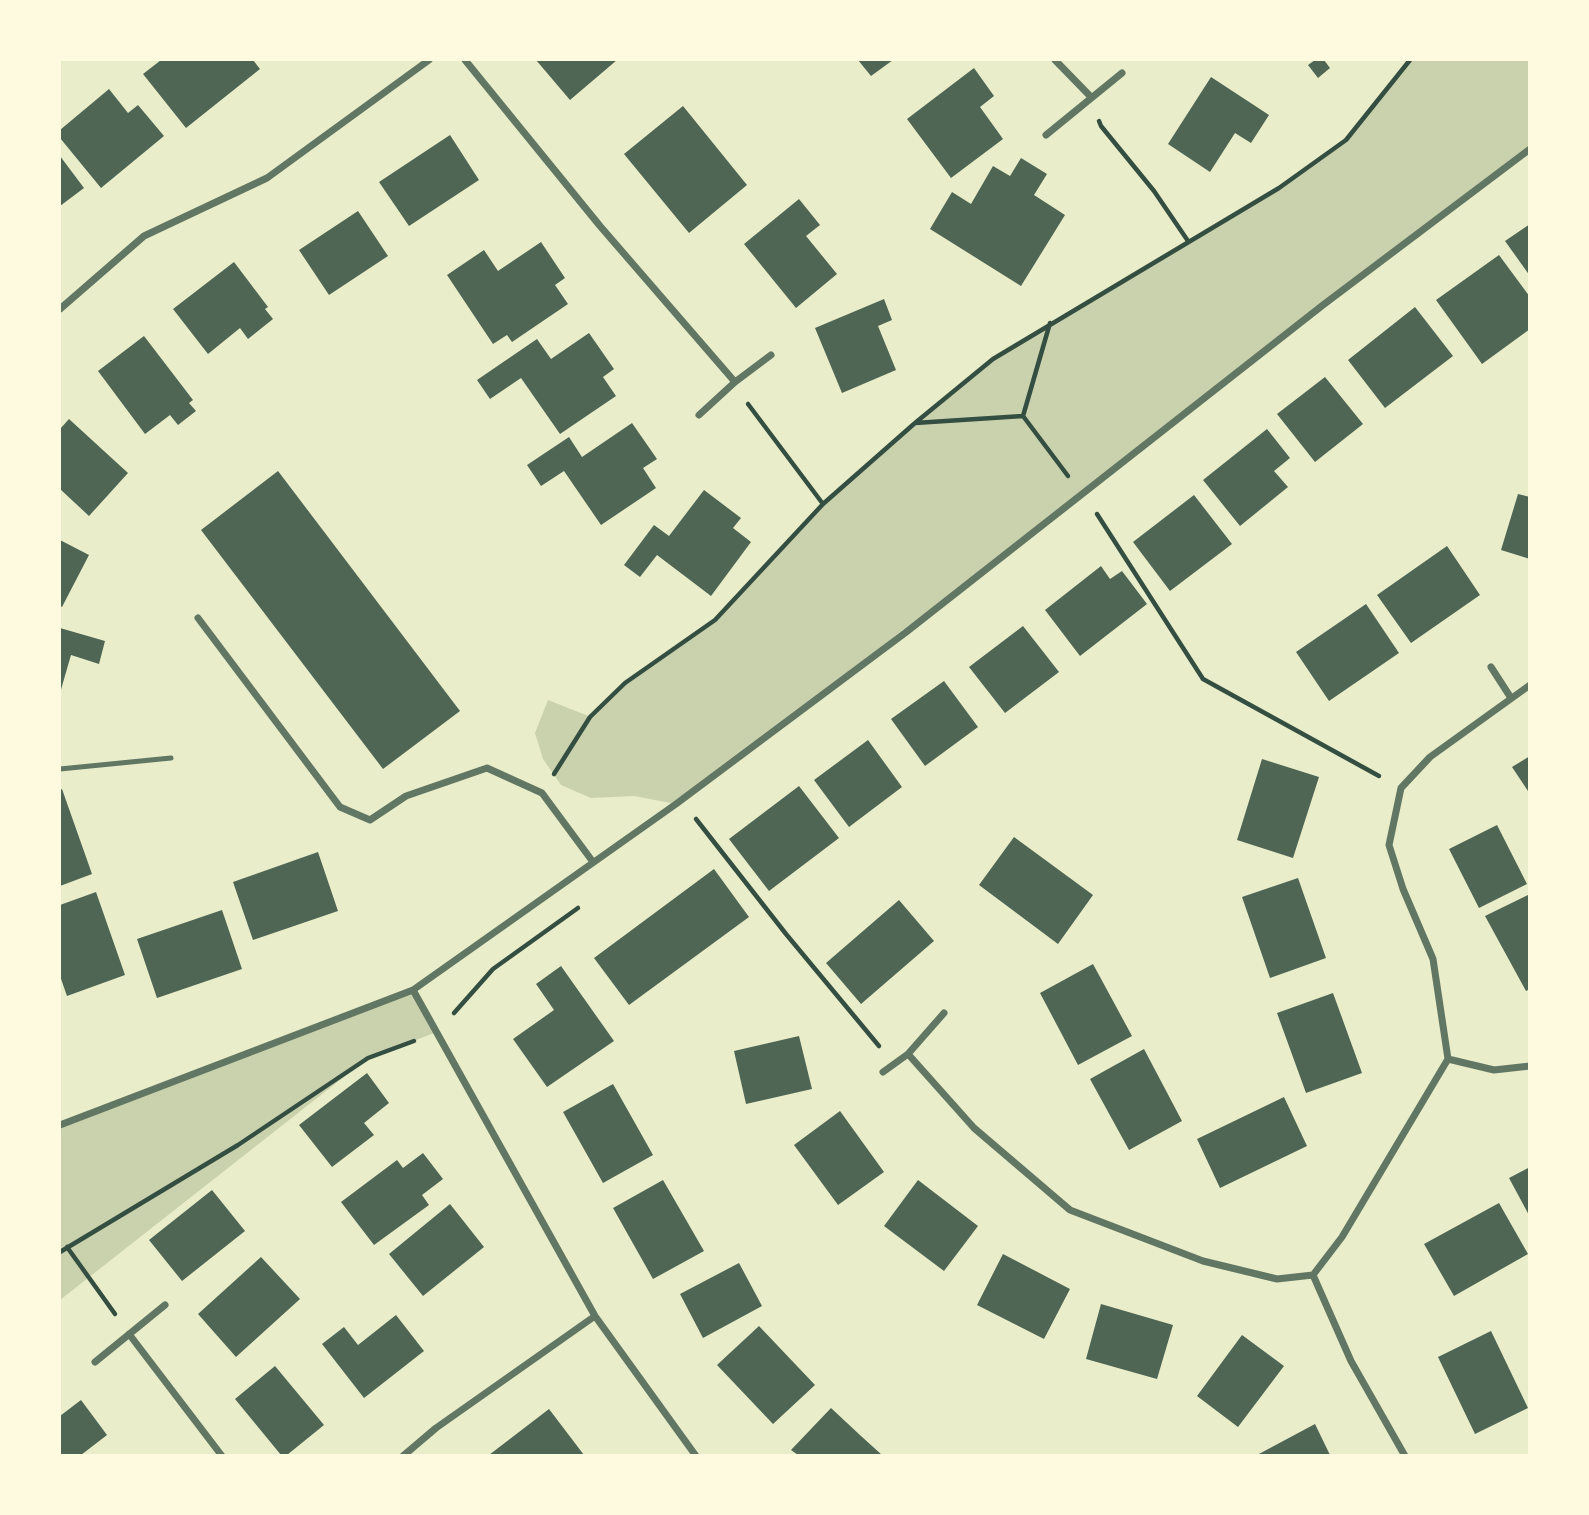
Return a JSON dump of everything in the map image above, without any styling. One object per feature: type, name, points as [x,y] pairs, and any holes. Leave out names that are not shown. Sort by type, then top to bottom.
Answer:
[{"type":"street","points":[[60,309],[144,236],[267,178],[429,60]]},
{"type":"street","points":[[465,60],[600,226],[735,382]]},
{"type":"street","points":[[1055,60],[1091,97]]},
{"type":"street","points":[[1046,135],[1122,73]]},
{"type":"street","points":[[60,1125],[414,990],[676,804],[905,634],[1323,305],[1530,149]]},
{"type":"street","points":[[699,415],[735,382],[771,355]]},
{"type":"street","points":[[198,618],[340,807],[370,820],[406,796],[487,768],[542,793],[593,862]]},
{"type":"street","points":[[1491,667],[1511,698]]},
{"type":"street","points":[[908,1054],[974,1128],[1070,1210],[1203,1261],[1277,1279],[1314,1275],[1357,1213],[1448,1059],[1433,959],[1403,889],[1389,845],[1401,788],[1430,757],[1530,685]]},
{"type":"street","points":[[414,990],[595,1315],[684,1442],[696,1455]]},
{"type":"street","points":[[883,1072],[908,1054],[944,1013]]},
{"type":"street","points":[[1448,1059],[1494,1070],[1530,1066]]},
{"type":"street","points":[[1314,1275],[1351,1361],[1405,1455]]},
{"type":"street","points":[[95,1362],[165,1305]]},
{"type":"street","points":[[402,1455],[595,1315]]},
{"type":"street","points":[[130,1334],[222,1455]]},
{"type":"lane","points":[[60,769],[171,758]]},
{"type":"path","points":[[542,793],[590,717],[625,684],[715,620],[823,505],[915,423],[993,359],[1279,188],[1346,140],[1410,60]]},
{"type":"path","points":[[1091,97],[1101,126],[1154,191],[1188,241]]},
{"type":"path","points":[[1023,416],[1050,323]]},
{"type":"path","points":[[735,382],[749,407],[823,505]]},
{"type":"path","points":[[1023,416],[1096,513],[1203,679],[1401,788]]},
{"type":"path","points":[[915,423],[1023,416]]},
{"type":"path","points":[[685,827],[696,818],[786,934],[893,1063]]},
{"type":"path","points":[[60,1252],[237,1145],[368,1058],[437,1032],[493,970],[579,908]]},
{"type":"path","points":[[67,1247],[130,1334]]},
{"type":"green space","points":[[1410,60],[1529,60],[1529,149],[676,804],[634,796],[591,798],[561,785],[543,759],[535,733],[548,700],[591,717],[625,683],[715,620],[823,504],[993,359],[1278,188],[1346,140]]},
{"type":"green space","points":[[413,990],[437,1032],[368,1058],[60,1300],[60,1125]]},
{"type":"building","points":[[161,60],[253,60],[260,69],[186,128],[143,74]]},
{"type":"building","points":[[536,60],[617,60],[570,100]]},
{"type":"building","points":[[858,60],[893,60],[871,76]]},
{"type":"building","points":[[1315,60],[1324,60],[1330,68],[1318,78],[1308,65]]},
{"type":"building","points":[[974,68],[994,96],[980,107],[1003,139],[951,178],[907,119]]},
{"type":"building","points":[[1211,77],[1269,115],[1251,143],[1235,133],[1210,172],[1168,144]]},
{"type":"building","points":[[109,89],[128,113],[138,105],[164,136],[101,188],[60,138],[60,130]]},
{"type":"building","points":[[683,106],[747,185],[689,233],[624,154]]},
{"type":"building","points":[[450,135],[479,180],[409,226],[379,182]]},
{"type":"building","points":[[60,156],[84,188],[60,206]]},
{"type":"building","points":[[1021,158],[1047,174],[1034,195],[1065,215],[1021,286],[930,229],[952,192],[971,204],[993,166],[1010,176]]},
{"type":"building","points":[[799,199],[820,225],[806,236],[837,274],[796,308],[744,244]]},
{"type":"building","points":[[358,211],[388,256],[329,295],[299,250]]},
{"type":"building","points":[[1530,224],[1530,276],[1505,241]]},
{"type":"building","points":[[541,242],[565,278],[555,285],[568,304],[512,342],[507,335],[493,344],[447,275],[484,250],[498,271]]},
{"type":"building","points":[[1499,255],[1530,297],[1530,329],[1482,364],[1436,300]]},
{"type":"building","points":[[234,262],[268,307],[265,309],[273,319],[248,339],[240,328],[208,354],[173,309]]},
{"type":"building","points":[[884,299],[892,320],[878,326],[896,370],[842,393],[815,328]]},
{"type":"building","points":[[1415,307],[1453,356],[1385,408],[1348,360]]},
{"type":"building","points":[[589,333],[614,369],[603,377],[616,396],[560,434],[521,378],[490,399],[477,380],[537,339],[551,359]]},
{"type":"building","points":[[144,336],[193,400],[189,403],[196,411],[178,425],[170,415],[145,434],[98,371]]},
{"type":"building","points":[[1325,377],[1363,424],[1315,462],[1277,414]]},
{"type":"building","points":[[69,419],[128,473],[89,516],[60,489],[60,429]]},
{"type":"building","points":[[632,423],[657,459],[643,468],[656,488],[601,525],[564,471],[541,486],[527,465],[569,437],[582,457]]},
{"type":"building","points":[[1267,429],[1290,458],[1274,471],[1288,487],[1240,526],[1203,480]]},
{"type":"building","points":[[278,471],[460,711],[383,769],[201,530]]},
{"type":"building","points":[[704,490],[741,518],[733,528],[751,542],[711,596],[657,555],[640,577],[624,565],[654,525],[669,536]]},
{"type":"building","points":[[1518,494],[1530,497],[1530,559],[1501,550]]},
{"type":"building","points":[[1194,495],[1232,544],[1170,591],[1133,542]]},
{"type":"building","points":[[60,540],[89,555],[62,607],[60,606]]},
{"type":"building","points":[[1447,546],[1480,595],[1411,643],[1377,595]]},
{"type":"building","points":[[1101,566],[1110,579],[1122,571],[1147,604],[1080,656],[1045,610]]},
{"type":"building","points":[[1366,604],[1399,653],[1329,701],[1296,652]]},
{"type":"building","points":[[1023,626],[1059,672],[1005,713],[969,667]]},
{"type":"building","points":[[60,628],[105,641],[99,664],[71,655],[60,693]]},
{"type":"building","points":[[944,681],[978,727],[925,766],[891,719]]},
{"type":"building","points":[[868,740],[902,787],[849,827],[814,780]]},
{"type":"building","points":[[1530,756],[1530,794],[1512,767]]},
{"type":"building","points":[[1262,759],[1319,777],[1293,858],[1237,840]]},
{"type":"building","points":[[799,786],[839,838],[769,891],[729,839]]},
{"type":"building","points":[[62,789],[92,874],[60,886],[60,790]]},
{"type":"building","points":[[1497,825],[1527,884],[1479,908],[1449,849]]},
{"type":"building","points":[[1014,837],[1093,895],[1058,944],[979,885]]},
{"type":"building","points":[[318,852],[338,911],[253,940],[233,882]]},
{"type":"building","points":[[714,869],[749,917],[629,1005],[594,958]]},
{"type":"building","points":[[1298,878],[1326,958],[1270,978],[1242,897]]},
{"type":"building","points":[[96,892],[125,975],[67,996],[60,976],[60,905]]},
{"type":"building","points":[[1530,894],[1530,989],[1526,991],[1485,916]]},
{"type":"building","points":[[899,900],[934,941],[861,1004],[826,963]]},
{"type":"building","points":[[222,910],[242,969],[157,998],[137,939]]},
{"type":"building","points":[[1093,964],[1132,1036],[1078,1065],[1040,993]]},
{"type":"building","points":[[561,966],[614,1041],[547,1087],[513,1039],[554,1010],[536,984]]},
{"type":"building","points":[[1333,993],[1362,1073],[1306,1093],[1277,1013]]},
{"type":"building","points":[[799,1036],[812,1089],[746,1104],[734,1051]]},
{"type":"building","points":[[1144,1049],[1182,1121],[1129,1150],[1090,1079]]},
{"type":"building","points":[[367,1073],[389,1103],[364,1123],[374,1135],[332,1167],[299,1125]]},
{"type":"building","points":[[613,1084],[653,1155],[603,1183],[563,1112]]},
{"type":"building","points":[[1284,1097],[1307,1146],[1220,1188],[1197,1139]]},
{"type":"building","points":[[840,1111],[884,1172],[838,1205],[794,1145]]},
{"type":"building","points":[[423,1153],[443,1179],[422,1195],[429,1205],[374,1245],[341,1202],[397,1160],[403,1168]]},
{"type":"building","points":[[1530,1167],[1530,1217],[1509,1178]]},
{"type":"building","points":[[663,1180],[704,1251],[653,1279],[613,1208]]},
{"type":"building","points":[[918,1180],[978,1226],[944,1271],[884,1226]]},
{"type":"building","points":[[212,1190],[245,1231],[182,1281],[149,1240]]},
{"type":"building","points":[[1499,1203],[1528,1254],[1454,1296],[1424,1244]]},
{"type":"building","points":[[450,1204],[484,1247],[423,1296],[389,1254]]},
{"type":"building","points":[[1003,1254],[1070,1289],[1044,1339],[977,1305]]},
{"type":"building","points":[[261,1257],[300,1299],[236,1357],[198,1314]]},
{"type":"building","points":[[739,1263],[762,1306],[703,1338],[680,1294]]},
{"type":"building","points":[[1101,1304],[1173,1325],[1157,1379],[1086,1359]]},
{"type":"building","points":[[396,1315],[424,1351],[364,1398],[322,1344],[344,1327],[358,1345]]},
{"type":"building","points":[[759,1326],[815,1385],[773,1424],[717,1365]]},
{"type":"building","points":[[1491,1331],[1528,1408],[1475,1434],[1438,1357]]},
{"type":"building","points":[[1242,1335],[1284,1366],[1238,1427],[1197,1396]]},
{"type":"building","points":[[275,1366],[324,1425],[287,1455],[281,1455],[235,1399]]},
{"type":"building","points":[[81,1400],[107,1435],[81,1455],[60,1455],[60,1416]]},
{"type":"building","points":[[831,1408],[882,1455],[798,1455],[791,1450]]},
{"type":"building","points":[[549,1409],[584,1455],[489,1455]]},
{"type":"building","points":[[1315,1424],[1330,1455],[1257,1455]]}]
